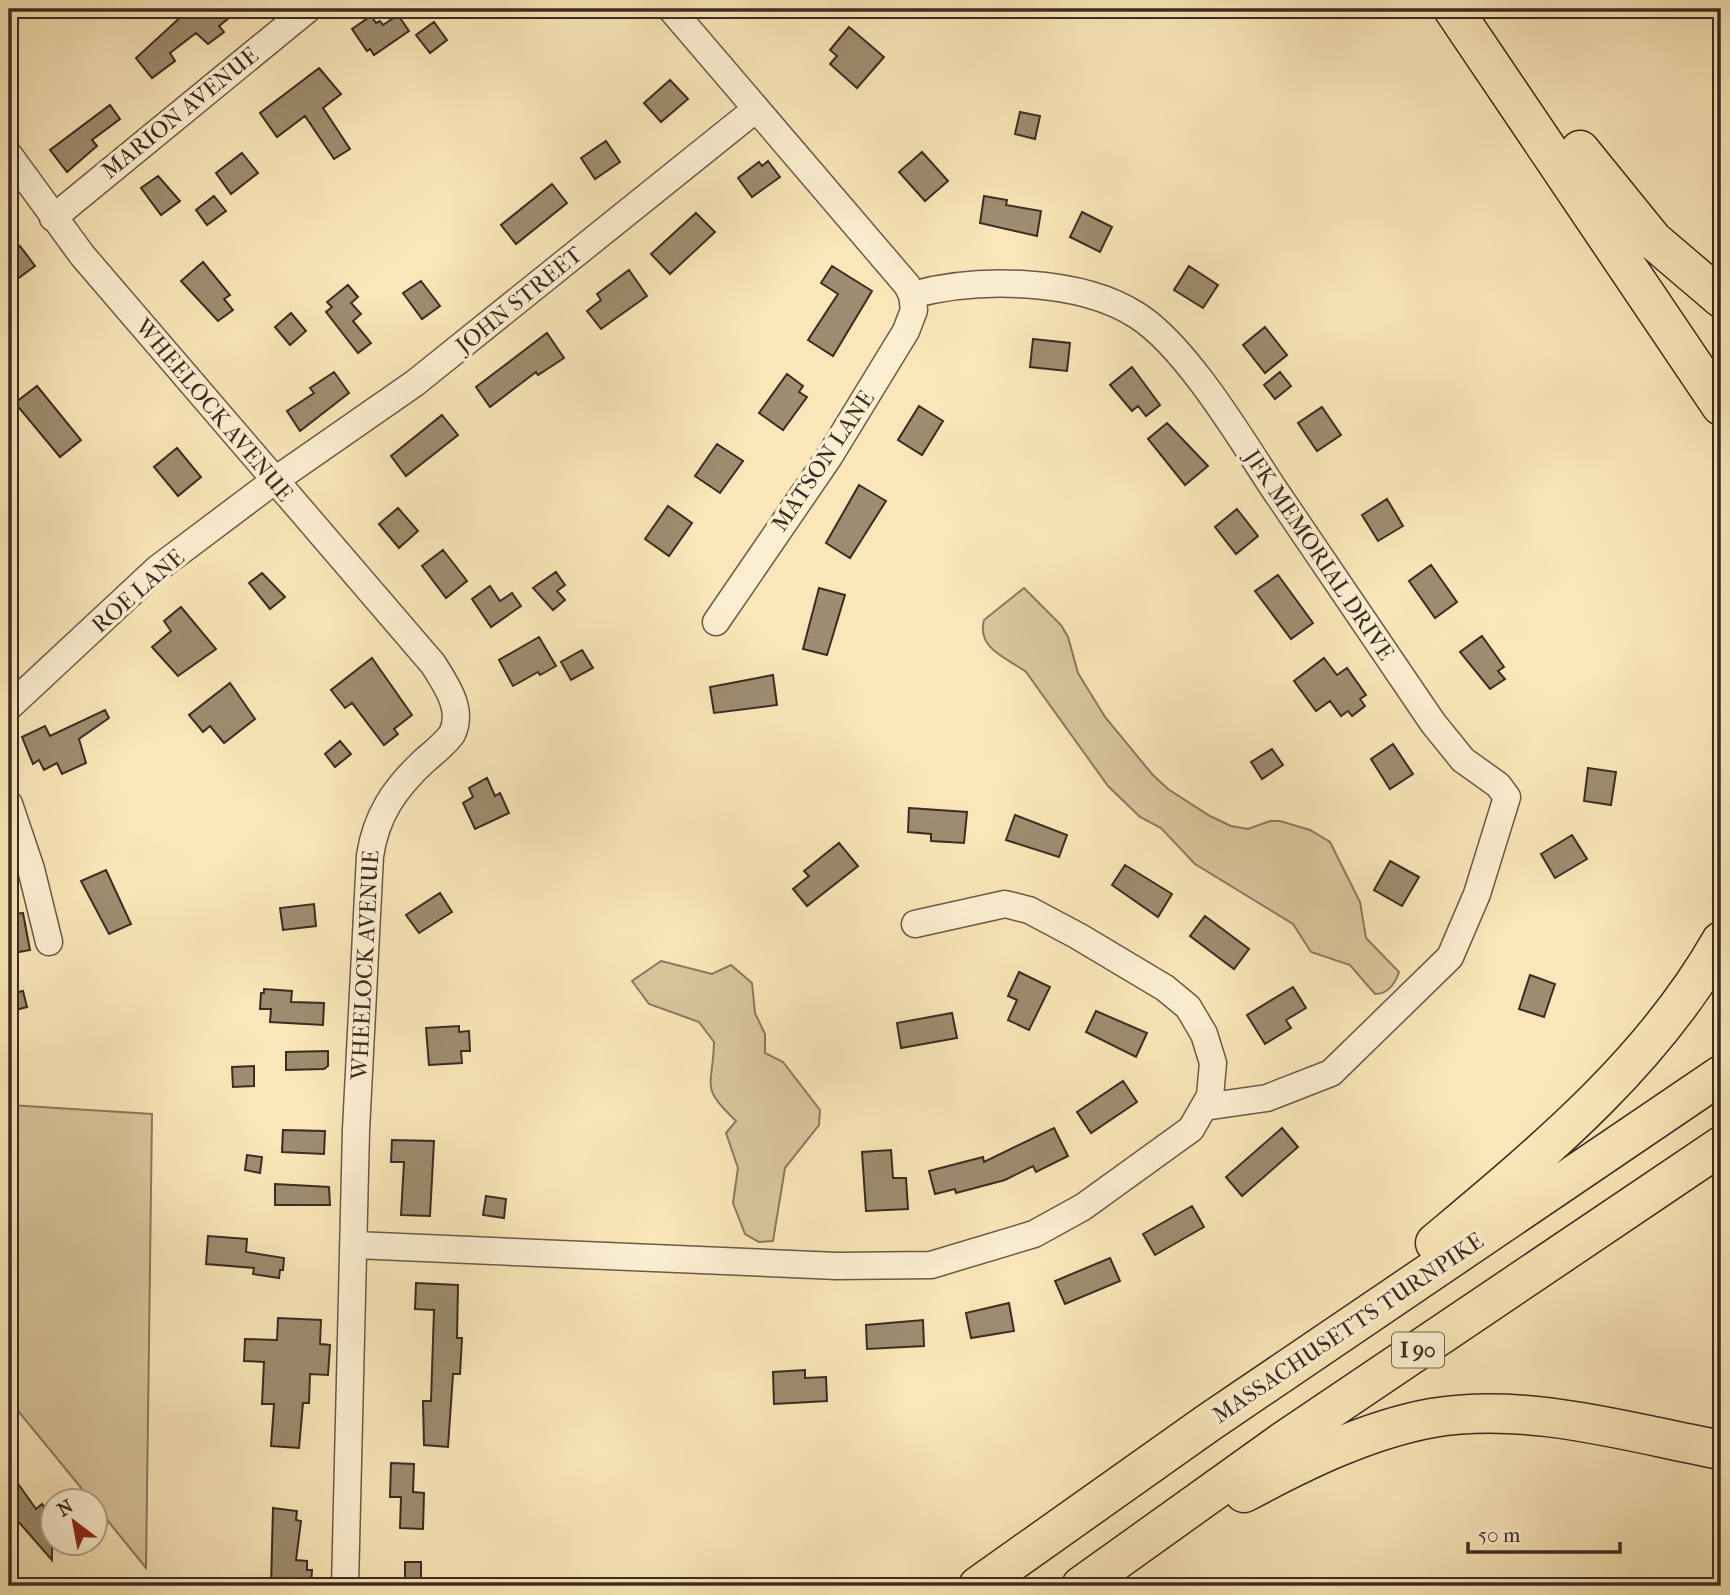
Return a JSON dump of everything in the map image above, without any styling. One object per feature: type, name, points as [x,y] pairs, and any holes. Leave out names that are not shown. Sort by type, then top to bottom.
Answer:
[{"type":"highway","points":[[1453,9],[1721,406]]},
{"type":"highway","points":[[1482,9],[1580,150],[1644,253],[1721,368]]},
{"type":"highway","points":[[1580,150],[1654,240],[1721,298]]},
{"type":"highway","points":[[1208,1423],[1416,1258],[1583,1116],[1675,1009],[1721,942]]},
{"type":"highway","name":"MASSACHUSETTS TURNPIKE","points":[[978,1586],[1208,1423],[1721,1075]]},
{"type":"highway","name":"I 90","points":[[1081,1586],[1285,1440],[1721,1146]]},
{"type":"highway","points":[[1118,1559],[1323,1455],[1368,1436],[1433,1418],[1501,1414],[1544,1416],[1721,1450]]},
{"type":"street","name":"MARION AVENUE","points":[[53,218],[308,9]]},
{"type":"street","points":[[671,9],[898,275],[912,295]]},
{"type":"street","name":"JOHN STREET","points":[[274,481],[415,383],[756,109]]},
{"type":"street","name":"WHEELOCK AVENUE","points":[[9,155],[53,218],[274,481],[425,655],[454,703],[455,727],[452,734],[398,788],[378,818],[373,836],[359,1063],[345,1586]]},
{"type":"street","name":"JFK MEMORIAL DRIVE","points":[[912,295],[973,283],[1061,289],[1113,303],[1147,322],[1180,355],[1227,418],[1433,723],[1463,760],[1498,785],[1507,797],[1477,894],[1450,957],[1331,1073],[1268,1098],[1204,1107]]},
{"type":"street","name":"MATSON LANE","points":[[716,622],[829,457],[906,331],[914,310],[912,295]]},
{"type":"street","name":"ROE LANE","points":[[9,707],[158,569],[274,481]]},
{"type":"street","points":[[9,804],[32,869],[49,942]]},
{"type":"street","points":[[355,1245],[837,1266],[931,1265],[1034,1234],[1083,1207],[1191,1129],[1210,1096],[1213,1063],[1204,1034],[1188,1007],[1164,988],[1029,910],[1005,904],[915,924]]},
{"type":"shaded area","points":[[1024,588],[1061,625],[1068,637],[1078,673],[1105,717],[1152,774],[1168,789],[1231,826],[1248,829],[1270,821],[1280,821],[1310,830],[1330,842],[1360,902],[1366,938],[1399,972],[1390,988],[1375,994],[1350,965],[1311,952],[1293,924],[1195,864],[1161,828],[1140,817],[1108,786],[1026,672],[996,652],[985,639],[984,620]]},
{"type":"shaded area","points":[[661,961],[712,974],[731,965],[752,983],[755,1013],[765,1034],[765,1053],[783,1062],[820,1110],[819,1125],[785,1168],[773,1241],[759,1242],[745,1234],[733,1203],[738,1168],[726,1133],[736,1121],[717,1100],[711,1086],[714,1042],[699,1022],[649,1004],[632,981]]},
{"type":"shaded area","points":[[9,1105],[152,1114],[146,1568],[108,1521],[108,1486],[80,1486],[9,1400]]},
{"type":"building","points":[[199,9],[222,9],[229,18],[219,26],[224,32],[208,44],[196,33],[170,53],[175,61],[152,78],[136,58],[184,14],[187,18]]},
{"type":"building","points":[[398,15],[409,31],[374,55],[370,49],[367,51],[352,29],[371,16],[376,23],[380,21],[383,25]]},
{"type":"building","points":[[434,22],[447,40],[430,53],[416,35]]},
{"type":"building","points":[[849,27],[884,57],[857,88],[830,64],[837,56],[830,50]]},
{"type":"building","points":[[319,68],[341,94],[323,108],[350,149],[334,159],[305,116],[277,137],[260,113]]},
{"type":"building","points":[[670,80],[688,99],[661,122],[644,103]]},
{"type":"building","points":[[110,105],[120,119],[92,140],[97,146],[67,172],[50,150]]},
{"type":"building","points":[[1020,112],[1040,116],[1035,139],[1015,134]]},
{"type":"building","points":[[606,141],[620,162],[595,179],[581,158]]},
{"type":"building","points":[[922,152],[948,181],[925,201],[899,172]]},
{"type":"building","points":[[242,153],[258,173],[231,194],[216,173]]},
{"type":"building","points":[[768,161],[780,177],[752,197],[738,178],[759,162],[762,166]]},
{"type":"building","points":[[158,176],[180,201],[161,215],[141,188]]},
{"type":"building","points":[[552,184],[567,203],[516,244],[501,225]]},
{"type":"building","points":[[214,196],[226,211],[207,225],[196,210]]},
{"type":"building","points":[[984,196],[1007,200],[1006,205],[1041,211],[1037,236],[980,223]]},
{"type":"building","points":[[1082,212],[1112,227],[1100,252],[1070,237]]},
{"type":"building","points":[[696,213],[715,232],[670,274],[651,254]]},
{"type":"building","points":[[20,246],[35,266],[9,285],[9,255]]},
{"type":"building","points":[[203,262],[230,295],[224,299],[233,310],[218,321],[181,281]]},
{"type":"building","points":[[832,266],[872,291],[833,356],[808,340],[838,294],[821,283]]},
{"type":"building","points":[[1189,266],[1218,285],[1203,308],[1174,290]]},
{"type":"building","points":[[629,270],[647,296],[601,329],[587,311],[601,300],[597,294]]},
{"type":"building","points":[[421,281],[440,306],[422,319],[403,293]]},
{"type":"building","points":[[348,285],[358,297],[351,303],[361,314],[353,321],[371,343],[358,353],[326,312],[332,307],[327,302]]},
{"type":"building","points":[[291,313],[306,331],[290,345],[275,327]]},
{"type":"building","points":[[1265,327],[1287,355],[1265,373],[1243,345]]},
{"type":"building","points":[[547,333],[564,358],[538,375],[536,372],[490,407],[476,387]]},
{"type":"building","points":[[1033,339],[1070,343],[1067,371],[1030,367]]},
{"type":"building","points":[[1132,367],[1160,405],[1146,416],[1138,406],[1132,411],[1110,385]]},
{"type":"building","points":[[334,372],[349,393],[300,431],[287,411],[314,393],[310,388]]},
{"type":"building","points":[[1280,372],[1291,386],[1275,399],[1264,385]]},
{"type":"building","points":[[787,374],[803,386],[799,392],[807,397],[783,430],[759,413]]},
{"type":"building","points":[[37,386],[81,440],[60,457],[15,403]]},
{"type":"building","points":[[919,406],[943,421],[922,455],[898,440]]},
{"type":"building","points":[[1322,407],[1341,435],[1317,451],[1298,423]]},
{"type":"building","points":[[442,415],[458,435],[406,476],[391,456]]},
{"type":"building","points":[[1167,423],[1208,466],[1185,485],[1148,439]]},
{"type":"building","points":[[717,444],[743,461],[720,493],[695,476]]},
{"type":"building","points":[[177,448],[201,477],[178,496],[154,467]]},
{"type":"building","points":[[859,485],[886,501],[850,558],[826,543]]},
{"type":"building","points":[[1387,499],[1403,526],[1378,541],[1362,515]]},
{"type":"building","points":[[668,506],[692,523],[669,556],[645,539]]},
{"type":"building","points":[[398,508],[418,531],[399,548],[379,524]]},
{"type":"building","points":[[1237,509],[1258,536],[1236,554],[1215,527]]},
{"type":"building","points":[[443,550],[467,581],[446,598],[422,566]]},
{"type":"building","points":[[1431,565],[1457,602],[1435,618],[1409,581]]},
{"type":"building","points":[[556,572],[565,585],[557,591],[565,600],[553,610],[533,588]]},
{"type":"building","points":[[262,573],[285,597],[270,609],[249,583]]},
{"type":"building","points":[[1278,575],[1313,623],[1291,639],[1255,591]]},
{"type":"building","points":[[490,586],[500,601],[512,593],[521,606],[491,627],[472,599]]},
{"type":"building","points":[[819,588],[845,595],[827,655],[803,649]]},
{"type":"building","points":[[181,607],[216,649],[178,676],[152,647],[171,631],[164,621]]},
{"type":"building","points":[[1482,636],[1504,667],[1498,671],[1505,679],[1490,689],[1460,652]]},
{"type":"building","points":[[539,637],[556,666],[540,675],[538,672],[513,686],[499,660]]},
{"type":"building","points":[[582,650],[593,668],[571,680],[561,662]]},
{"type":"building","points":[[372,658],[412,715],[394,729],[398,734],[384,745],[352,703],[345,708],[331,690]]},
{"type":"building","points":[[1324,658],[1337,675],[1347,668],[1366,695],[1360,699],[1365,706],[1352,716],[1348,711],[1341,716],[1330,701],[1316,711],[1294,681]]},
{"type":"building","points":[[773,675],[777,705],[714,713],[710,687]]},
{"type":"building","points":[[230,683],[255,719],[224,743],[210,726],[203,732],[189,715]]},
{"type":"building","points":[[105,710],[109,718],[79,739],[86,763],[62,774],[57,763],[44,770],[39,760],[33,764],[22,737],[45,726],[50,736]]},
{"type":"building","points":[[340,741],[351,754],[335,767],[325,754]]},
{"type":"building","points":[[1393,744],[1413,774],[1390,789],[1371,759]]},
{"type":"building","points":[[1272,749],[1283,765],[1262,779],[1251,762]]},
{"type":"building","points":[[1588,768],[1616,772],[1611,805],[1584,801]]},
{"type":"building","points":[[487,778],[495,796],[500,793],[509,813],[475,829],[463,803],[473,797],[469,788]]},
{"type":"building","points":[[909,808],[967,812],[964,843],[931,841],[931,834],[908,832]]},
{"type":"building","points":[[1015,815],[1067,835],[1059,857],[1006,840]]},
{"type":"building","points":[[1572,835],[1587,859],[1555,878],[1541,854]]},
{"type":"building","points":[[839,843],[858,866],[807,906],[793,889],[809,876],[804,871]]},
{"type":"building","points":[[1390,861],[1419,877],[1402,906],[1374,890]]},
{"type":"building","points":[[1125,865],[1172,894],[1158,917],[1112,885]]},
{"type":"building","points":[[106,870],[131,924],[109,934],[81,881]]},
{"type":"building","points":[[440,893],[452,912],[419,933],[406,915]]},
{"type":"building","points":[[314,904],[316,926],[283,930],[280,908]]},
{"type":"building","points":[[23,913],[30,950],[13,953],[11,947],[9,948],[9,915]]},
{"type":"building","points":[[1205,916],[1249,949],[1234,969],[1190,936]]},
{"type":"building","points":[[1019,972],[1050,987],[1029,1030],[1008,1020],[1017,1000],[1008,996]]},
{"type":"building","points":[[1530,975],[1555,984],[1544,1017],[1519,1009]]},
{"type":"building","points":[[1293,987],[1306,1008],[1286,1020],[1291,1028],[1265,1044],[1247,1015]]},
{"type":"building","points":[[264,989],[292,991],[291,1002],[324,1003],[323,1025],[270,1022],[271,1009],[260,1009],[261,993],[264,993]]},
{"type":"building","points":[[23,991],[27,1007],[9,1012],[9,994]]},
{"type":"building","points":[[1096,1011],[1147,1033],[1136,1057],[1086,1032]]},
{"type":"building","points":[[952,1013],[957,1038],[901,1048],[897,1023]]},
{"type":"building","points":[[459,1026],[459,1032],[469,1031],[470,1051],[461,1051],[462,1063],[429,1065],[426,1028]]},
{"type":"building","points":[[328,1051],[328,1066],[324,1069],[286,1070],[286,1052]]},
{"type":"building","points":[[254,1066],[254,1086],[233,1087],[232,1067]]},
{"type":"building","points":[[1123,1081],[1137,1102],[1091,1133],[1077,1112]]},
{"type":"building","points":[[1054,1128],[1068,1156],[1036,1172],[1033,1166],[1005,1180],[956,1193],[955,1189],[935,1194],[929,1171],[983,1157],[984,1162]]},
{"type":"building","points":[[1282,1128],[1298,1147],[1242,1196],[1226,1177]]},
{"type":"building","points":[[283,1130],[325,1131],[324,1154],[282,1152]]},
{"type":"building","points":[[392,1140],[434,1141],[430,1216],[401,1215],[404,1162],[391,1162]]},
{"type":"building","points":[[891,1150],[893,1178],[906,1178],[908,1209],[866,1211],[862,1152]]},
{"type":"building","points":[[247,1155],[262,1157],[260,1173],[245,1170]]},
{"type":"building","points":[[275,1184],[329,1187],[330,1205],[275,1205]]},
{"type":"building","points":[[486,1196],[506,1199],[504,1218],[483,1215]]},
{"type":"building","points":[[1192,1206],[1204,1227],[1155,1255],[1143,1234]]},
{"type":"building","points":[[208,1236],[247,1239],[246,1252],[284,1258],[279,1278],[253,1274],[254,1268],[206,1264]]},
{"type":"building","points":[[1110,1258],[1120,1281],[1065,1304],[1055,1281]]},
{"type":"building","points":[[416,1283],[458,1285],[457,1338],[462,1338],[460,1374],[453,1374],[448,1447],[424,1445],[423,1401],[431,1401],[434,1310],[415,1309]]},
{"type":"building","points":[[1009,1303],[1014,1331],[971,1338],[966,1313]]},
{"type":"building","points":[[278,1318],[321,1320],[320,1344],[330,1345],[328,1375],[310,1374],[309,1403],[303,1403],[299,1448],[271,1446],[274,1404],[262,1404],[264,1362],[244,1361],[245,1339],[277,1340]]},
{"type":"building","points":[[923,1320],[924,1346],[867,1349],[866,1325]]},
{"type":"building","points":[[805,1370],[805,1378],[826,1377],[827,1401],[774,1404],[773,1372]]},
{"type":"building","points":[[391,1463],[414,1464],[413,1492],[424,1493],[423,1529],[400,1528],[401,1497],[390,1497]]},
{"type":"building","points":[[9,1471],[36,1509],[38,1507],[38,1544],[9,1511]]},
{"type":"building","points":[[273,1508],[297,1511],[296,1520],[301,1521],[296,1560],[307,1561],[307,1570],[312,1570],[311,1586],[271,1586]]},
{"type":"building","points":[[405,1562],[421,1562],[421,1586],[405,1586]]}]
